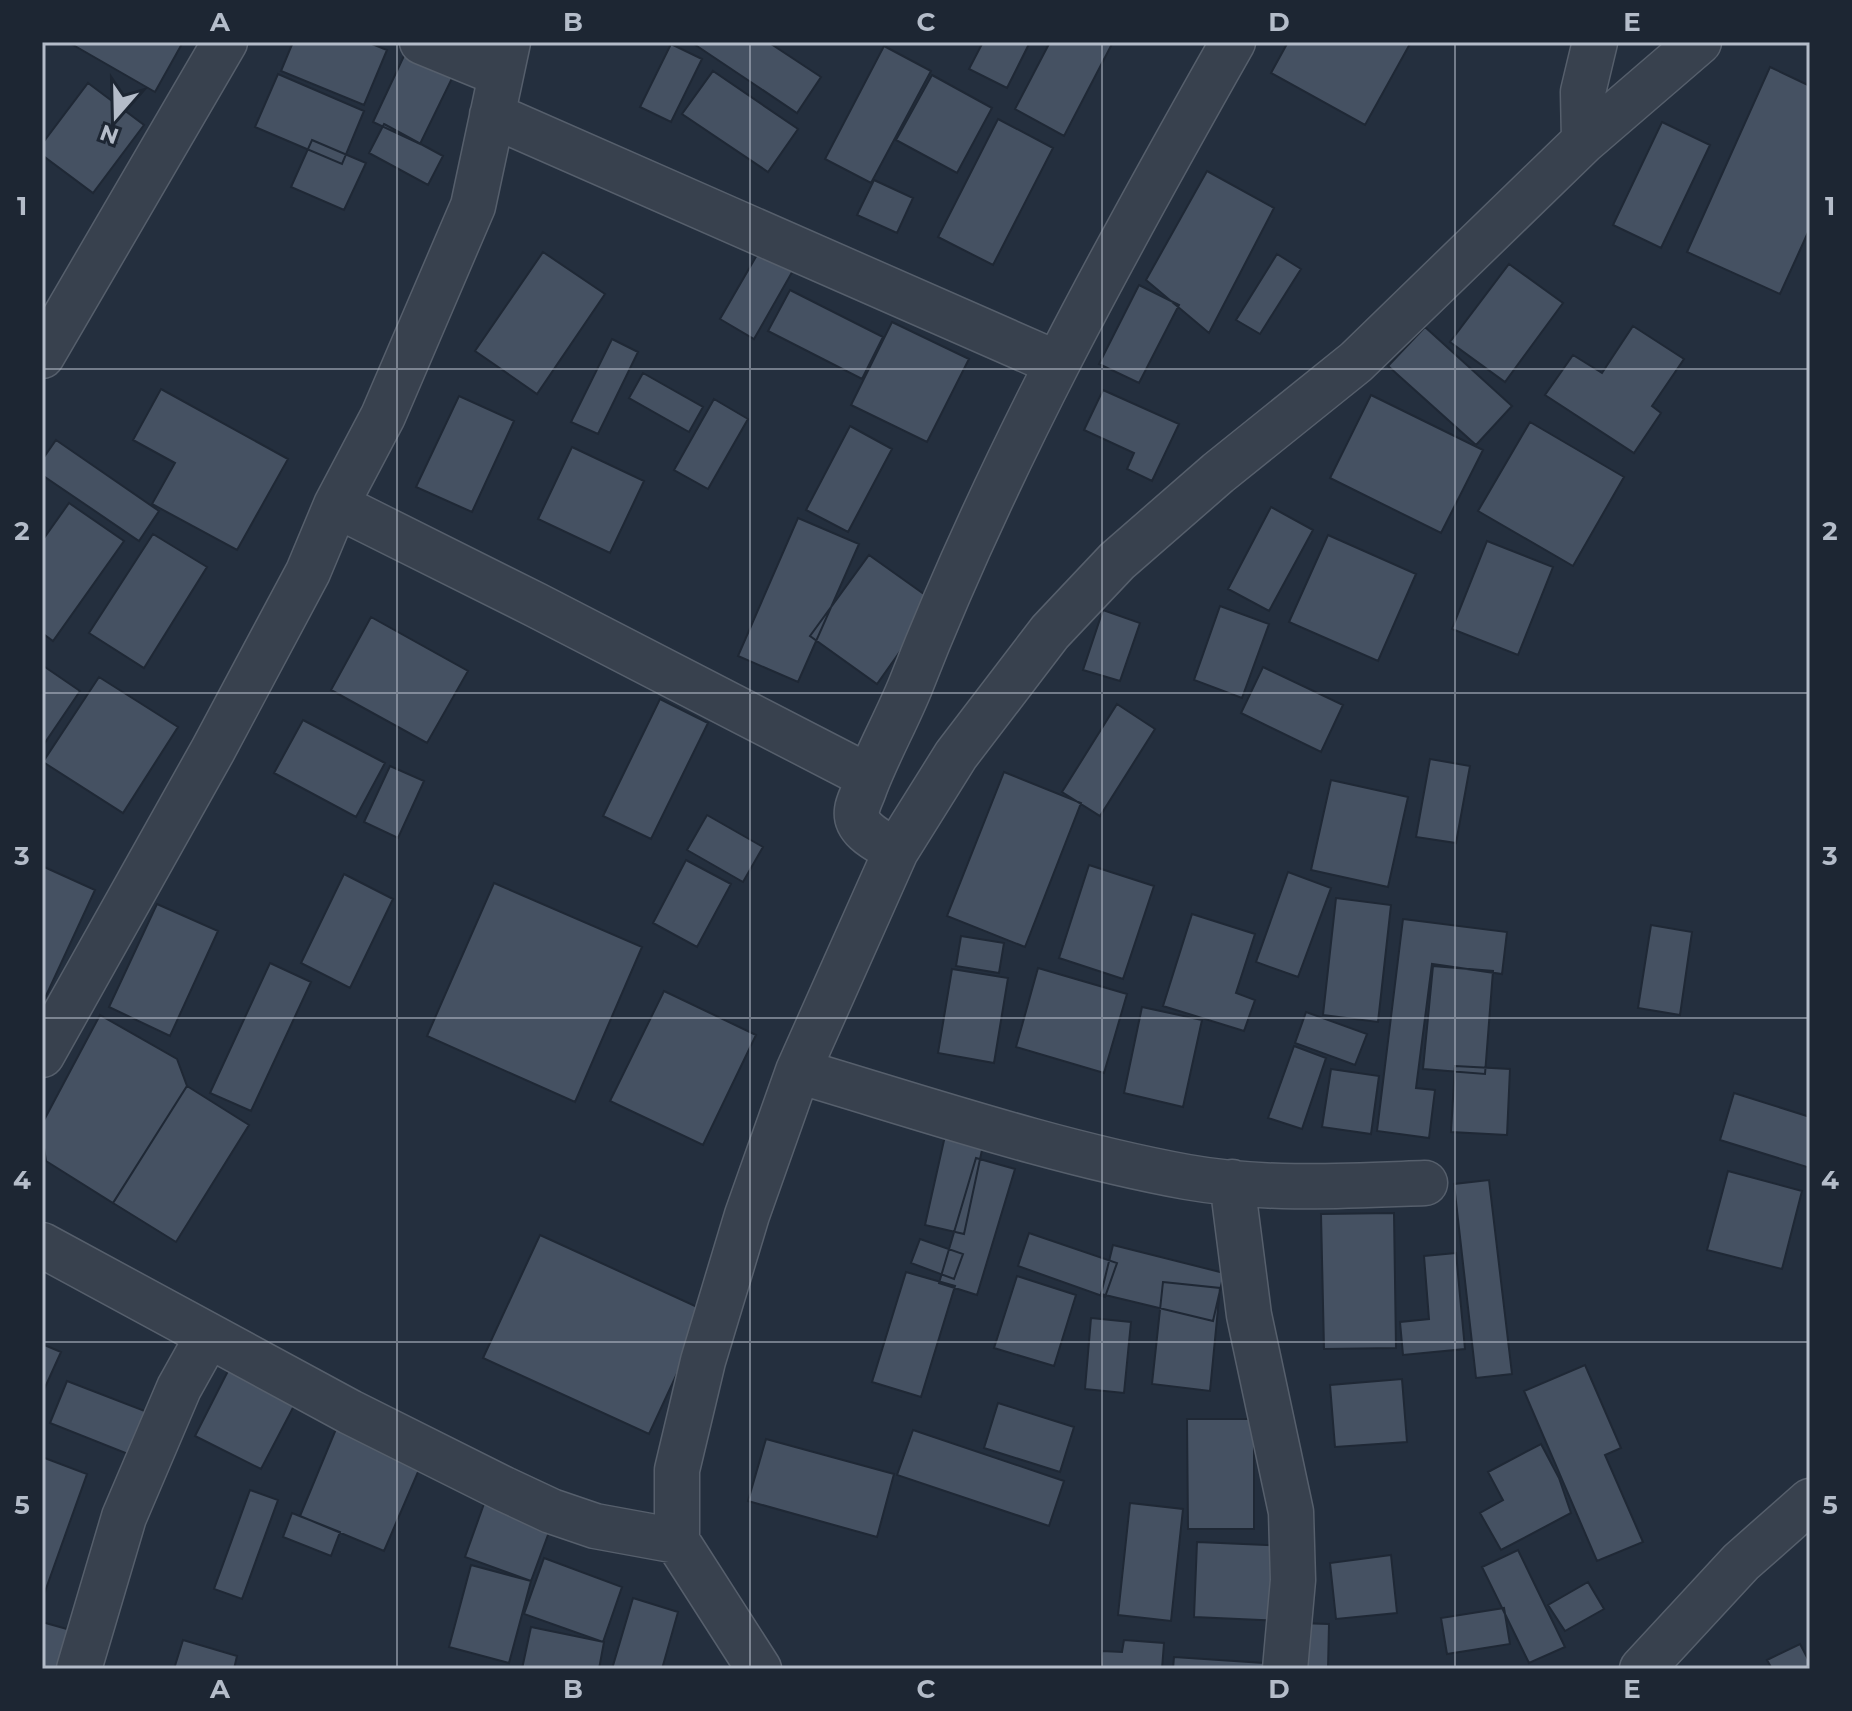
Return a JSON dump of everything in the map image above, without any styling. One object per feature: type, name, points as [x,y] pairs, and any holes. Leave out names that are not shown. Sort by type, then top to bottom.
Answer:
[{"type":"street","points":[[42,356],[225,42]]},
{"type":"street","points":[[422,42],[500,77],[1056,363]]},
{"type":"street","points":[[896,851],[874,837],[858,819],[857,809],[869,777],[906,697],[942,605],[1056,363],[1233,42]]},
{"type":"street","points":[[1584,141],[1583,92],[1595,42]]},
{"type":"street","points":[[759,1669],[677,1541],[677,1470],[703,1361],[747,1215],[798,1071],[896,851],[956,755],[1050,632],[1117,561],[1218,473],[1356,362],[1584,141],[1699,42]]},
{"type":"street","points":[[42,1055],[213,750],[308,572],[336,505],[383,416],[473,206],[500,77]]},
{"type":"street","points":[[336,505],[869,777]]},
{"type":"street","points":[[798,1071],[1067,1148],[1188,1177],[1291,1187],[1425,1183]]},
{"type":"street","points":[[1232,1182],[1249,1315],[1291,1512],[1293,1580],[1285,1669]]},
{"type":"street","points":[[42,1245],[350,1412],[551,1511],[595,1526],[677,1541]]},
{"type":"street","points":[[79,1669],[124,1517],[179,1388],[208,1336]]},
{"type":"street","points":[[1642,1669],[1741,1562],[1810,1501]]},
{"type":"building","points":[[68,42],[183,42],[155,92]]},
{"type":"building","points":[[293,42],[367,42],[387,50],[364,105],[281,71]]},
{"type":"building","points":[[691,42],[768,42],[821,77],[797,113]]},
{"type":"building","points":[[983,42],[1030,42],[1007,88],[969,69]]},
{"type":"building","points":[[1050,42],[1113,42],[1064,136],[1015,109]]},
{"type":"building","points":[[1288,42],[1411,42],[1365,125],[1271,73]]},
{"type":"building","points":[[410,43],[458,66],[420,144],[373,122]]},
{"type":"building","points":[[671,44],[702,59],[671,122],[640,107]]},
{"type":"building","points":[[884,46],[931,71],[871,183],[825,159]]},
{"type":"building","points":[[1770,67],[1810,86],[1810,228],[1780,294],[1687,252]]},
{"type":"building","points":[[713,71],[798,129],[768,172],[682,114]]},
{"type":"building","points":[[278,74],[364,111],[342,164],[255,127]]},
{"type":"building","points":[[932,75],[992,108],[957,173],[896,140]]},
{"type":"building","points":[[88,83],[144,125],[93,193],[42,155],[42,144]]},
{"type":"building","points":[[998,119],[1053,148],[993,265],[938,237]]},
{"type":"building","points":[[1662,122],[1710,145],[1661,248],[1613,225]]},
{"type":"building","points":[[384,124],[443,156],[428,185],[369,153]]},
{"type":"building","points":[[312,140],[366,163],[344,210],[291,187]]},
{"type":"building","points":[[1207,171],[1274,208],[1209,333],[1146,280]]},
{"type":"building","points":[[874,180],[913,198],[897,233],[857,215]]},
{"type":"building","points":[[765,241],[799,260],[754,339],[720,319]]},
{"type":"building","points":[[543,252],[605,294],[537,394],[475,351]]},
{"type":"building","points":[[1277,254],[1301,269],[1260,334],[1236,320]]},
{"type":"building","points":[[1509,264],[1563,303],[1505,382],[1450,342]]},
{"type":"building","points":[[1139,285],[1179,305],[1139,383],[1099,364]]},
{"type":"building","points":[[790,290],[883,337],[862,379],[768,331]]},
{"type":"building","points":[[892,322],[969,359],[927,442],[851,405]]},
{"type":"building","points":[[1633,326],[1684,359],[1652,406],[1661,413],[1634,453],[1545,395],[1573,355],[1602,373]]},
{"type":"building","points":[[1425,327],[1512,406],[1476,445],[1388,366]]},
{"type":"building","points":[[612,339],[638,352],[598,434],[571,422]]},
{"type":"building","points":[[643,373],[703,407],[689,432],[629,398]]},
{"type":"building","points":[[161,389],[288,459],[237,550],[152,504],[175,463],[133,440]]},
{"type":"building","points":[[1103,390],[1179,424],[1152,481],[1127,469],[1134,453],[1084,430]]},
{"type":"building","points":[[1371,395],[1483,450],[1441,533],[1330,478]]},
{"type":"building","points":[[459,396],[514,421],[472,512],[416,487]]},
{"type":"building","points":[[714,399],[748,419],[708,489],[674,470]]},
{"type":"building","points":[[1530,422],[1624,477],[1573,566],[1478,511]]},
{"type":"building","points":[[850,426],[892,449],[848,532],[806,510]]},
{"type":"building","points":[[56,440],[159,511],[139,541],[42,475],[42,460]]},
{"type":"building","points":[[572,447],[644,481],[610,553],[538,519]]},
{"type":"building","points":[[69,503],[124,541],[53,641],[42,633],[42,541]]},
{"type":"building","points":[[1271,507],[1313,530],[1269,611],[1228,589]]},
{"type":"building","points":[[798,518],[859,544],[798,682],[738,656]]},
{"type":"building","points":[[153,534],[207,567],[144,668],[89,633]]},
{"type":"building","points":[[1328,535],[1416,574],[1378,661],[1289,622]]},
{"type":"building","points":[[1487,541],[1553,567],[1518,655],[1452,629]]},
{"type":"building","points":[[869,555],[935,602],[877,684],[810,636]]},
{"type":"building","points":[[1220,606],[1269,624],[1242,698],[1194,680]]},
{"type":"building","points":[[1103,610],[1140,623],[1120,681],[1083,670]]},
{"type":"building","points":[[371,617],[468,671],[427,743],[331,690]]},
{"type":"building","points":[[42,665],[80,691],[42,747]]},
{"type":"building","points":[[1263,667],[1343,705],[1321,752],[1241,713]]},
{"type":"building","points":[[99,677],[178,727],[123,813],[43,762]]},
{"type":"building","points":[[660,699],[708,723],[651,839],[603,816]]},
{"type":"building","points":[[1117,704],[1155,729],[1100,816],[1062,792]]},
{"type":"building","points":[[303,720],[385,763],[356,817],[274,773]]},
{"type":"building","points":[[1430,759],[1470,766],[1456,843],[1416,837]]},
{"type":"building","points":[[390,766],[424,781],[398,838],[364,822]]},
{"type":"building","points":[[1004,772],[1081,803],[1025,947],[947,916]]},
{"type":"building","points":[[1331,780],[1408,797],[1388,887],[1311,870]]},
{"type":"building","points":[[707,815],[763,847],[743,882],[687,850]]},
{"type":"building","points":[[686,860],[731,884],[697,947],[653,923]]},
{"type":"building","points":[[1089,865],[1154,886],[1123,979],[1059,958]]},
{"type":"building","points":[[42,866],[95,890],[45,998],[42,996]]},
{"type":"building","points":[[1288,872],[1331,888],[1298,977],[1256,962]]},
{"type":"building","points":[[344,874],[393,899],[350,988],[301,963]]},
{"type":"building","points":[[494,883],[642,947],[575,1102],[427,1036]]},
{"type":"building","points":[[1336,898],[1391,905],[1378,1022],[1323,1015]]},
{"type":"building","points":[[157,904],[218,931],[170,1036],[109,1007]]},
{"type":"building","points":[[1192,914],[1255,934],[1236,993],[1255,1000],[1244,1031],[1163,1006]]},
{"type":"building","points":[[1403,919],[1507,932],[1502,974],[1432,964],[1416,1088],[1435,1090],[1429,1138],[1377,1131]]},
{"type":"building","points":[[1651,925],[1692,932],[1680,1015],[1638,1008]]},
{"type":"building","points":[[961,936],[1004,943],[999,973],[956,966]]},
{"type":"building","points":[[270,963],[311,982],[251,1111],[210,1093]]},
{"type":"building","points":[[1433,966],[1493,971],[1485,1074],[1423,1069]]},
{"type":"building","points":[[1038,968],[1127,994],[1104,1073],[1016,1047]]},
{"type":"building","points":[[952,969],[1008,978],[994,1063],[938,1053]]},
{"type":"building","points":[[664,991],[756,1035],[703,1145],[610,1101]]},
{"type":"building","points":[[1142,1007],[1202,1020],[1183,1107],[1124,1093]]},
{"type":"building","points":[[1306,1012],[1367,1034],[1355,1065],[1295,1043]]},
{"type":"building","points":[[100,1015],[177,1059],[187,1086],[113,1203],[46,1161],[42,1135],[42,1124]]},
{"type":"building","points":[[1294,1046],[1326,1058],[1302,1129],[1268,1118]]},
{"type":"building","points":[[1455,1066],[1510,1069],[1507,1135],[1451,1132]]},
{"type":"building","points":[[1331,1069],[1379,1076],[1371,1134],[1322,1127]]},
{"type":"building","points":[[187,1086],[249,1125],[176,1242],[113,1203]]},
{"type":"building","points":[[1734,1093],[1810,1117],[1810,1168],[1720,1140]]},
{"type":"building","points":[[947,1127],[985,1136],[964,1234],[925,1225]]},
{"type":"building","points":[[976,1158],[1015,1169],[977,1295],[939,1283]]},
{"type":"building","points":[[1728,1171],[1802,1191],[1782,1269],[1707,1250]]},
{"type":"building","points":[[1489,1180],[1512,1374],[1476,1378],[1454,1184]]},
{"type":"building","points":[[1394,1213],[1396,1348],[1324,1349],[1321,1214]]},
{"type":"building","points":[[1029,1233],[1117,1263],[1105,1297],[1018,1266]]},
{"type":"building","points":[[540,1235],[706,1311],[649,1434],[483,1358]]},
{"type":"building","points":[[920,1239],[963,1254],[954,1279],[911,1263]]},
{"type":"building","points":[[1113,1245],[1224,1273],[1213,1321],[1101,1294]]},
{"type":"building","points":[[1456,1253],[1465,1349],[1403,1355],[1400,1322],[1429,1319],[1424,1256]]},
{"type":"building","points":[[906,1272],[955,1286],[921,1397],[872,1382]]},
{"type":"building","points":[[1017,1276],[1076,1295],[1054,1366],[994,1348]]},
{"type":"building","points":[[1163,1282],[1220,1288],[1210,1391],[1152,1384]]},
{"type":"building","points":[[1091,1318],[1131,1322],[1124,1393],[1085,1389]]},
{"type":"building","points":[[42,1344],[61,1352],[42,1394]]},
{"type":"building","points":[[1585,1365],[1621,1448],[1605,1455],[1643,1542],[1597,1561],[1524,1391]]},
{"type":"building","points":[[229,1369],[296,1402],[261,1469],[195,1436]]},
{"type":"building","points":[[1402,1379],[1407,1442],[1335,1447],[1330,1385]]},
{"type":"building","points":[[67,1381],[150,1413],[133,1456],[50,1423]]},
{"type":"building","points":[[998,1403],[1074,1427],[1060,1472],[984,1448]]},
{"type":"building","points":[[1187,1419],[1254,1419],[1254,1529],[1188,1529]]},
{"type":"building","points":[[336,1429],[421,1465],[384,1551],[300,1516]]},
{"type":"building","points":[[913,1430],[1064,1481],[1049,1526],[897,1475]]},
{"type":"building","points":[[766,1439],[894,1474],[877,1537],[748,1501]]},
{"type":"building","points":[[1541,1444],[1559,1478],[1571,1513],[1501,1550],[1480,1513],[1503,1500],[1488,1472]]},
{"type":"building","points":[[42,1457],[87,1474],[42,1600]]},
{"type":"building","points":[[250,1490],[278,1500],[242,1599],[214,1589]]},
{"type":"building","points":[[485,1501],[552,1524],[531,1581],[465,1557]]},
{"type":"building","points":[[1130,1503],[1183,1509],[1171,1621],[1118,1615]]},
{"type":"building","points":[[292,1513],[340,1532],[331,1556],[283,1537]]},
{"type":"building","points":[[1197,1542],[1288,1546],[1285,1621],[1194,1617]]},
{"type":"building","points":[[1518,1550],[1565,1647],[1529,1663],[1482,1567]]},
{"type":"building","points":[[1391,1555],[1397,1613],[1336,1619],[1330,1563]]},
{"type":"building","points":[[544,1558],[622,1587],[603,1642],[524,1614]]},
{"type":"building","points":[[471,1565],[531,1581],[509,1663],[449,1647]]},
{"type":"building","points":[[1588,1582],[1604,1609],[1565,1631],[1548,1605]]},
{"type":"building","points":[[633,1598],[678,1612],[662,1669],[612,1669]]},
{"type":"building","points":[[1504,1608],[1510,1644],[1447,1654],[1441,1618]]},
{"type":"building","points":[[42,1622],[74,1631],[60,1669],[42,1669]]},
{"type":"building","points":[[1298,1623],[1329,1624],[1328,1669],[1297,1669]]},
{"type":"building","points":[[531,1627],[604,1642],[599,1669],[522,1669]]},
{"type":"building","points":[[183,1640],[237,1656],[234,1669],[174,1669]]},
{"type":"building","points":[[1124,1640],[1164,1643],[1162,1669],[1101,1669],[1102,1651],[1122,1652]]},
{"type":"building","points":[[1800,1644],[1810,1669],[1772,1669],[1767,1660]]},
{"type":"building","points":[[1174,1657],[1264,1663],[1264,1669],[1173,1669]]}]
